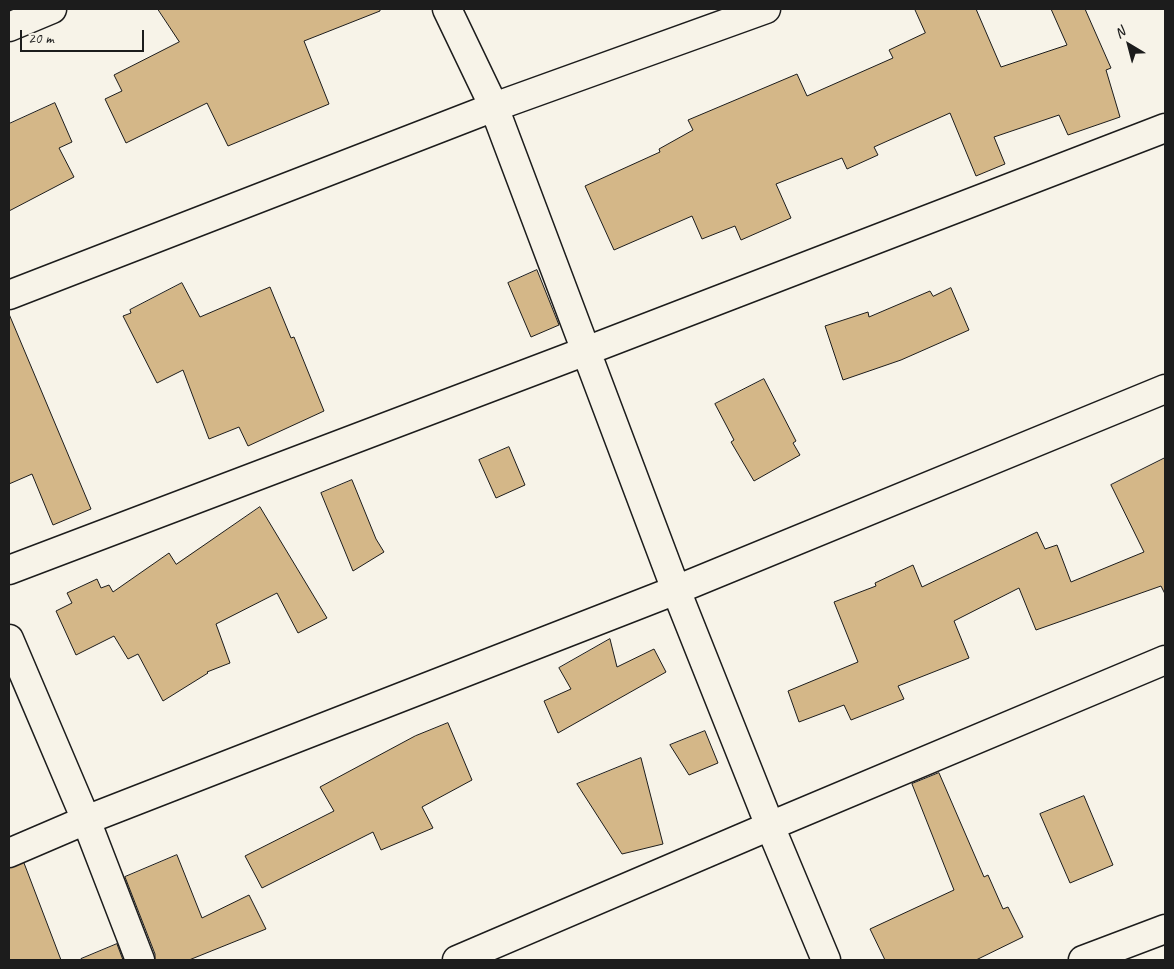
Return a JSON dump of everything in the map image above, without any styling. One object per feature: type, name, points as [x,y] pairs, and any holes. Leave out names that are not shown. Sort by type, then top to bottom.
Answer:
[{"type":"street","points":[[9,27],[52,9]]},
{"type":"street","points":[[447,9],[494,107],[676,590],[770,826],[826,960]]},
{"type":"street","points":[[9,295],[494,107],[766,9]]},
{"type":"street","points":[[9,570],[586,351],[1165,128]]},
{"type":"street","points":[[9,853],[86,820],[676,590],[1165,389]]},
{"type":"street","points":[[9,639],[86,820],[140,960]]},
{"type":"street","points":[[457,960],[1165,660]]},
{"type":"street","points":[[1083,960],[1165,929]]},
{"type":"building","points":[[158,9],[380,9],[380,11],[304,41],[329,104],[228,146],[207,103],[126,143],[105,99],[122,91],[114,75],[179,42]]},
{"type":"building","points":[[915,9],[976,9],[1001,67],[1067,45],[1051,9],[1085,9],[1111,68],[1106,70],[1120,117],[1068,135],[1059,115],[994,137],[1005,164],[976,176],[950,113],[874,147],[878,155],[847,169],[842,158],[776,184],[791,218],[741,240],[735,226],[702,239],[692,216],[614,250],[585,186],[660,152],[659,149],[693,130],[688,120],[797,74],[807,96],[893,58],[889,50],[925,33]]},
{"type":"building","points":[[55,103],[72,142],[59,148],[74,177],[9,211],[9,124]]},
{"type":"building","points":[[537,270],[559,325],[531,337],[508,283]]},
{"type":"building","points":[[182,283],[200,317],[270,287],[291,338],[294,337],[324,411],[248,446],[239,427],[209,439],[183,370],[157,383],[123,316],[131,313],[130,310]]},
{"type":"building","points":[[951,288],[969,330],[901,360],[843,380],[825,326],[868,312],[869,317],[930,291],[933,296]]},
{"type":"building","points":[[9,314],[91,509],[53,525],[32,474],[9,484]]},
{"type":"building","points":[[764,379],[796,441],[793,443],[800,455],[754,481],[731,442],[734,440],[715,404]]},
{"type":"building","points":[[509,447],[525,485],[496,498],[479,460]]},
{"type":"building","points":[[1165,458],[1165,594],[1161,586],[1036,630],[1019,588],[954,621],[969,658],[898,686],[904,699],[851,720],[844,705],[799,722],[788,691],[858,662],[834,602],[876,586],[875,583],[913,565],[922,587],[1037,532],[1045,549],[1057,545],[1071,582],[1144,552],[1111,485]]},
{"type":"building","points":[[352,480],[376,539],[384,552],[353,571],[321,493]]},
{"type":"building","points":[[260,507],[327,618],[298,633],[277,593],[216,624],[230,663],[207,672],[163,701],[138,654],[128,659],[114,636],[76,655],[56,611],[72,603],[67,593],[97,579],[101,588],[109,585],[113,592],[169,553],[176,564]]},
{"type":"building","points":[[610,639],[617,667],[654,649],[666,672],[558,733],[544,701],[571,689],[559,668]]},
{"type":"building","points":[[448,723],[472,780],[422,807],[433,828],[381,850],[373,832],[262,888],[245,856],[334,811],[320,787],[415,736]]},
{"type":"building","points":[[705,731],[718,763],[689,775],[670,745]]},
{"type":"building","points":[[641,758],[663,844],[622,854],[577,784]]},
{"type":"building","points":[[939,773],[984,877],[988,875],[1003,909],[1008,907],[1023,937],[976,960],[885,960],[870,929],[954,890],[912,784]]},
{"type":"building","points":[[1084,796],[1113,865],[1070,883],[1040,814]]},
{"type":"building","points":[[177,855],[202,918],[249,895],[266,929],[189,960],[155,960],[155,954],[125,877]]},
{"type":"building","points":[[24,863],[61,960],[9,960],[9,868]]},
{"type":"building","points":[[117,944],[123,960],[81,960],[81,959]]}]
